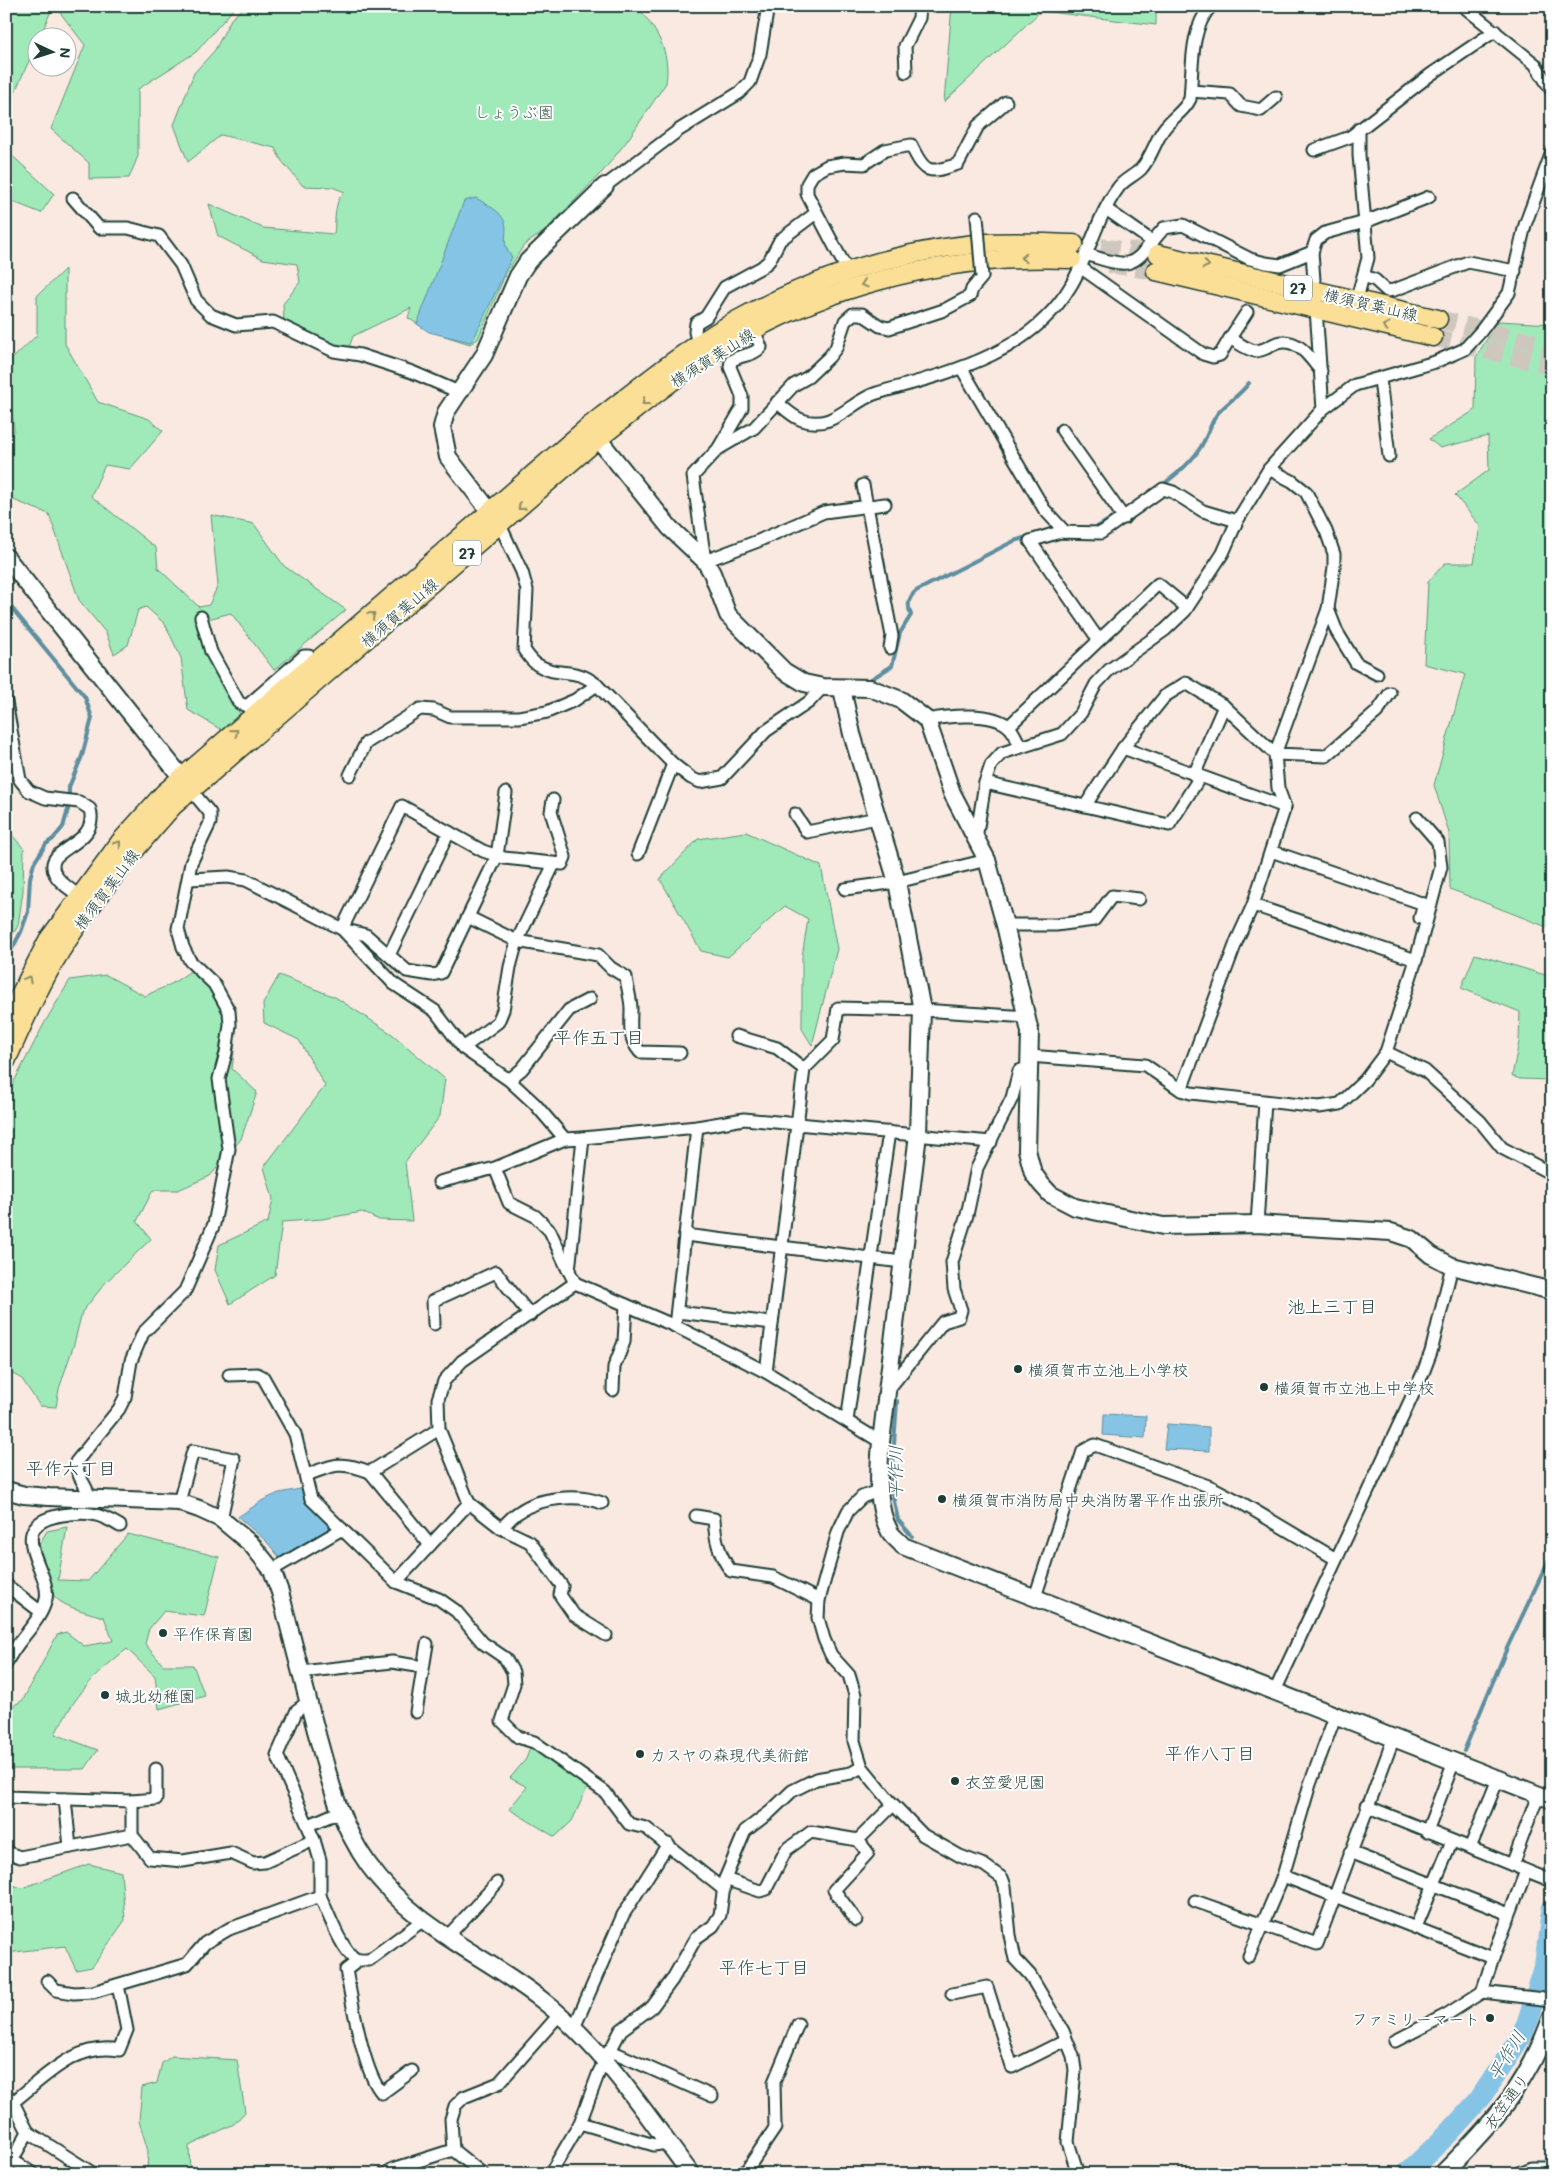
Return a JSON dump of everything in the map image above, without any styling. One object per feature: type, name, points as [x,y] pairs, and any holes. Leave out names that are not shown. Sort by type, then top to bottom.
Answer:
[{"type":"main road","name":"横須賀葉山線","points":[[6,1062],[35,998],[60,953],[85,900],[120,842],[186,783],[698,344],[751,312],[797,290],[886,260],[975,244],[1078,256]]},
{"type":"main road","name":"横須賀葉山線","points":[[593,433],[705,358],[785,313],[826,296],[876,280],[920,270],[1004,259],[1078,256]]},
{"type":"main road","name":"横須賀葉山線","points":[[1155,256],[1438,319]]},
{"type":"main road","name":"横須賀葉山線","points":[[1155,256],[1316,309],[1433,337]]},
{"type":"main road","name":"横須賀葉山線","points":[[6,1022],[48,940],[85,900]]},
{"type":"street","points":[[768,6],[760,54],[750,82],[739,93],[679,130],[605,186],[528,261],[518,276],[484,355],[461,393],[446,412],[442,427],[448,456],[495,518],[527,590],[524,650],[536,664],[549,670],[586,676],[673,764],[690,778],[700,782],[722,778],[766,732],[808,702],[823,687]]},
{"type":"street","points":[[906,72],[906,46],[919,18],[920,6]]},
{"type":"street","points":[[777,402],[801,420],[836,419],[875,394],[962,369],[991,356],[1040,325],[1070,287],[1078,256],[1118,187],[1141,169],[1163,130],[1173,118],[1186,108],[1191,91],[1196,34],[1202,16],[1210,6]]},
{"type":"street","points":[[1464,6],[1535,64],[1552,91]]},
{"type":"street","points":[[1314,150],[1350,137],[1430,75],[1495,31]]},
{"type":"street","points":[[1191,91],[1230,94],[1241,106],[1262,110],[1276,97]]},
{"type":"street","points":[[848,272],[807,194],[807,184],[812,174],[827,166],[845,163],[864,164],[885,150],[911,145],[921,166],[928,171],[940,170],[958,164],[978,126],[1006,102]]},
{"type":"street","points":[[1356,302],[1368,258],[1359,155],[1359,129]]},
{"type":"street","points":[[976,839],[985,783],[991,765],[1002,753],[1062,734],[1081,713],[1096,684],[1109,670],[1165,630],[1187,608],[1223,553],[1237,522],[1269,469],[1323,408],[1354,385],[1435,362],[1465,349],[1496,313],[1509,293],[1525,225],[1552,152]]},
{"type":"street","points":[[1323,408],[1312,252],[1316,240],[1325,233],[1364,222],[1429,197]]},
{"type":"street","points":[[73,198],[99,228],[128,228],[159,236],[181,265],[196,300],[211,315],[236,325],[273,322],[334,351],[360,355],[412,372],[461,393]]},
{"type":"street","points":[[1106,209],[1155,256]]},
{"type":"street","points":[[698,344],[694,332],[696,323],[706,317],[725,287],[762,267],[769,261],[780,240],[816,212]]},
{"type":"street","points":[[718,449],[754,428],[794,385],[808,377],[829,357],[836,348],[845,321],[853,314],[862,314],[880,326],[889,328],[944,310],[970,296],[972,289],[982,277],[977,223]]},
{"type":"street","points":[[1155,256],[1164,228],[1183,225],[1250,260],[1280,265],[1312,252]]},
{"type":"street","points":[[1078,256],[1120,265],[1155,256]]},
{"type":"street","points":[[1078,256],[1203,354],[1213,357],[1220,355],[1247,312]]},
{"type":"street","points":[[1364,276],[1375,280],[1387,290],[1394,290],[1468,262],[1515,271]]},
{"type":"street","points":[[705,561],[693,476],[718,449],[742,408],[742,396],[730,367],[731,361],[755,353],[760,347],[754,330]]},
{"type":"street","points":[[1230,338],[1253,351],[1266,349],[1278,343],[1291,343],[1303,348],[1321,371]]},
{"type":"street","points":[[962,369],[1044,509],[1065,532]]},
{"type":"street","points":[[1380,379],[1390,456]]},
{"type":"street","points":[[1062,430],[1124,518]]},
{"type":"street","points":[[593,433],[670,528],[705,561],[712,573],[728,614],[784,671],[804,683],[823,687],[842,689],[870,688],[901,700],[927,720],[952,793],[987,860],[1005,925],[1030,1032],[1026,1150],[1033,1173],[1050,1194],[1075,1207],[1163,1226],[1256,1224],[1391,1232],[1412,1239],[1431,1254],[1452,1266],[1552,1291]]},
{"type":"street","points":[[1181,1090],[1237,940],[1253,905],[1284,807],[1285,802],[1278,788],[1275,754],[1328,609],[1334,567],[1334,554],[1326,531],[1306,492],[1292,481],[1269,469]]},
{"type":"street","points":[[863,485],[892,636],[890,648]]},
{"type":"street","points":[[1098,639],[1030,542],[1065,532],[1101,533],[1164,489],[1203,511],[1237,522]]},
{"type":"street","points":[[705,561],[758,541],[824,512],[885,504]]},
{"type":"street","points":[[6,557],[210,813],[210,823],[191,863],[178,929],[183,947],[190,961],[214,984],[229,1011],[228,1044],[219,1079],[229,1149],[214,1224],[185,1291],[143,1333],[130,1362],[125,1397],[119,1409],[76,1462],[77,1475],[86,1485],[85,1504]]},
{"type":"street","points":[[1009,726],[1098,639],[1158,584],[1187,608]]},
{"type":"street","points":[[1328,609],[1337,632],[1356,662],[1377,674]]},
{"type":"street","points":[[201,617],[210,652],[239,704],[247,706],[304,656],[309,656],[320,669]]},
{"type":"street","points":[[1085,806],[1123,748],[1165,696],[1186,683],[1224,706],[1275,754],[1326,756],[1377,712],[1390,693]]},
{"type":"street","points":[[350,775],[366,743],[420,709],[434,710],[450,717],[519,717],[547,712],[575,700],[597,685]]},
{"type":"street","points":[[842,689],[852,734],[896,882],[922,1010],[918,1134],[881,1442],[880,1490],[884,1517],[890,1533],[904,1546],[1545,1797],[1512,1865]]},
{"type":"street","points":[[6,702],[20,780],[24,786],[29,791],[45,798],[80,802],[90,809],[92,820],[89,831],[57,856],[53,865],[55,874],[62,882],[85,900]]},
{"type":"street","points":[[985,783],[1169,825],[1197,776],[1224,706]]},
{"type":"street","points":[[927,720],[963,715],[978,716],[1009,726],[1021,747]]},
{"type":"street","points":[[1123,748],[1284,807]]},
{"type":"street","points":[[638,854],[673,764]]},
{"type":"street","points":[[189,879],[228,877],[246,880],[342,929],[366,935],[407,971],[432,975],[441,973],[497,856],[506,793]]},
{"type":"street","points":[[342,929],[402,806],[497,856],[562,864],[565,857],[551,812],[553,800]]},
{"type":"street","points":[[794,814],[807,832],[877,818]]},
{"type":"street","points":[[886,1393],[943,1322],[959,1317],[961,1310],[954,1289],[952,1262],[967,1215],[977,1168],[1012,1098],[1019,1071],[1028,1062],[1145,1064],[1181,1090],[1191,1093],[1318,1106],[1340,1104],[1365,1080],[1386,1052],[1416,960],[1442,867],[1438,842],[1417,818]]},
{"type":"street","points":[[389,955],[449,832]]},
{"type":"street","points":[[1271,851],[1424,904],[1418,923],[1425,925]]},
{"type":"street","points":[[845,889],[896,882],[987,860]]},
{"type":"street","points":[[463,1048],[498,1022],[503,1010],[510,968],[517,942],[554,864]]},
{"type":"street","points":[[1005,925],[1056,925],[1094,920],[1112,896],[1139,899]]},
{"type":"street","points":[[1253,905],[1416,960]]},
{"type":"street","points":[[468,917],[517,942],[598,955],[611,968],[626,977],[631,1009],[629,1029],[635,1046],[640,1052],[680,1053]]},
{"type":"street","points":[[342,929],[394,984],[435,1011],[463,1048],[509,1080],[535,1104],[566,1139]]},
{"type":"street","points":[[509,1080],[522,1069],[569,1010],[590,1000]]},
{"type":"street","points":[[766,1372],[804,1069],[833,1040],[838,1008],[922,1010],[1027,1017]]},
{"type":"street","points":[[736,1036],[777,1048],[804,1069]]},
{"type":"street","points":[[1386,1052],[1425,1071],[1480,1122],[1502,1148],[1552,1174]]},
{"type":"street","points":[[1256,1224],[1265,1102]]},
{"type":"street","points":[[439,1182],[495,1168],[566,1139],[697,1127],[722,1121],[744,1119],[991,1142]]},
{"type":"street","points":[[675,1326],[697,1127]]},
{"type":"street","points":[[846,1421],[889,1132]]},
{"type":"street","points":[[569,1271],[584,1138]]},
{"type":"street","points":[[495,1168],[509,1203],[535,1216],[550,1231],[575,1283],[675,1326],[766,1372],[881,1442]]},
{"type":"street","points":[[685,1235],[902,1262]]},
{"type":"street","points":[[1275,1692],[1423,1373],[1431,1352],[1452,1266]]},
{"type":"street","points":[[434,1324],[433,1301],[496,1272],[530,1315]]},
{"type":"street","points":[[575,1283],[462,1361],[444,1382],[438,1399],[440,1429],[469,1503],[501,1528],[530,1542],[562,1586],[560,1595],[574,1615],[606,1635]]},
{"type":"street","points":[[613,1390],[614,1366],[624,1342],[626,1305]]},
{"type":"street","points":[[676,1312],[772,1323]]},
{"type":"street","points":[[229,1375],[257,1374],[263,1377],[295,1434],[307,1475],[311,1499],[396,1582],[439,1599],[456,1611],[483,1643],[505,1658],[513,1672],[514,1684],[502,1721],[506,1727],[518,1737],[534,1742],[605,1792],[630,1824],[646,1828],[724,1885],[760,1891],[766,1889],[786,1850],[811,1832],[858,1840],[868,1853],[834,1890],[856,1920]]},
{"type":"street","points":[[370,1472],[440,1429]]},
{"type":"street","points":[[1035,1597],[1083,1451],[1095,1445],[1211,1487],[1336,1559]]},
{"type":"street","points":[[179,1502],[193,1451],[234,1459],[221,1520]]},
{"type":"street","points":[[307,1475],[335,1464],[348,1464],[370,1472],[430,1545]]},
{"type":"street","points":[[6,1490],[24,1495],[85,1504],[179,1502],[221,1520],[251,1544],[272,1570],[280,1592],[308,1702],[340,1812],[368,1864],[390,1891],[422,1922],[541,2000],[607,2055],[667,2143],[691,2174]]},
{"type":"street","points":[[880,1490],[862,1497],[848,1512],[838,1532],[818,1600],[818,1618],[824,1639],[832,1655],[849,1675],[855,1695],[854,1741],[862,1766],[894,1805],[923,1835],[960,1856],[984,1866],[1002,1878],[1006,1886],[1010,1935],[1015,1959],[1030,1975],[1073,2056],[1075,2070],[1068,2142],[1078,2174]]},
{"type":"street","points":[[501,1528],[520,1511],[553,1499],[575,1496],[589,1498],[602,1503]]},
{"type":"street","points":[[396,1582],[469,1503]]},
{"type":"street","points":[[85,1504],[120,1526]]},
{"type":"street","points":[[6,1664],[10,1654],[40,1612],[46,1597],[45,1588],[27,1546],[30,1530],[43,1518],[85,1504]]},
{"type":"street","points":[[696,1516],[714,1520],[717,1546],[722,1559],[731,1571],[773,1577],[818,1600]]},
{"type":"street","points":[[272,1570],[342,1529]]},
{"type":"street","points":[[6,1585],[40,1612]]},
{"type":"street","points":[[416,1712],[427,1644]]},
{"type":"street","points":[[301,1672],[392,1662],[423,1667]]},
{"type":"street","points":[[308,1702],[297,1710],[277,1755],[309,1825],[320,1860],[320,1896],[340,1938],[352,1957],[359,1960],[369,1960],[422,1922]]},
{"type":"street","points":[[1249,1956],[1283,1876],[1310,1784],[1336,1714]]},
{"type":"street","points":[[1195,1901],[1317,1944],[1366,1806],[1394,1737]]},
{"type":"street","points":[[1427,1832],[1454,1761]]},
{"type":"street","points":[[550,2174],[580,2123],[607,2055],[620,2030],[652,2007],[672,1980],[696,1938],[713,1926],[720,1915],[724,1885],[745,1831],[770,1812],[792,1791],[816,1779],[851,1773],[862,1766]]},
{"type":"street","points":[[6,1797],[132,1801],[156,1799],[156,1769]]},
{"type":"street","points":[[1470,1848],[1498,1779]]},
{"type":"street","points":[[65,1799],[70,1847]]},
{"type":"street","points":[[132,1801],[132,1835],[150,1858],[183,1861],[231,1853],[253,1863],[265,1862],[314,1840]]},
{"type":"street","points":[[858,1840],[894,1805]]},
{"type":"street","points":[[1366,1806],[1552,1882]]},
{"type":"street","points":[[309,1825],[340,1812]]},
{"type":"street","points":[[6,1852],[20,1857],[132,1835]]},
{"type":"street","points":[[1416,1927],[1452,1842]]},
{"type":"street","points":[[574,2028],[594,1977],[623,1915],[668,1844]]},
{"type":"street","points":[[1350,1852],[1509,1914]]},
{"type":"street","points":[[1482,1992],[1526,1871]]},
{"type":"street","points":[[1283,1876],[1493,1958]]},
{"type":"street","points":[[446,1938],[497,1883]]},
{"type":"street","points":[[47,1981],[56,1990],[74,1993],[93,1992],[187,1964],[205,1943],[229,1929],[320,1896]]},
{"type":"street","points":[[359,1960],[346,1970],[358,2030],[375,2086],[382,2093],[412,2071]]},
{"type":"street","points":[[94,2174],[28,2132],[10,2098],[69,2059],[80,2054],[96,2048],[119,2050],[127,2030],[118,1985]]},
{"type":"street","points":[[952,1994],[987,1987],[1012,2067],[1066,2040]]},
{"type":"street","points":[[1395,2041],[1446,2015],[1482,1992],[1552,2000]]},
{"type":"street","points":[[483,2174],[453,2150],[451,2119],[455,2106],[464,2097],[499,2084],[559,2015]]},
{"type":"street","name":"衣笠通り","points":[[1442,2174],[1500,2114],[1519,2086],[1543,2041],[1552,2016]]},
{"type":"street","points":[[747,2172],[775,2128],[774,2082],[798,2024]]},
{"type":"street","points":[[607,2055],[712,2096]]},
{"type":"street","points":[[580,2123],[654,2145],[667,2143]]},
{"type":"street","points":[[6,2171],[10,2159],[28,2132]]},
{"type":"street","points":[[385,2174],[453,2150]]},
{"type":"street","points":[[10,2159],[33,2174]]},
{"type":"street","points":[[1517,2174],[1532,2168],[1552,2168]]},
{"type":"green space","points":[[6,6],[53,6],[44,28],[28,28],[28,63],[6,112]]},
{"type":"green space","points":[[55,6],[236,6],[196,52],[138,89],[138,156],[129,178],[89,179],[89,163],[51,129],[72,78],[78,78],[78,62],[85,45],[78,36],[78,28],[72,28]]},
{"type":"green space","name":"しょうぶ園","points":[[246,6],[637,6],[656,32],[664,50],[667,71],[666,83],[627,141],[604,170],[545,231],[524,245],[505,275],[478,339],[470,344],[429,331],[408,318],[411,308],[353,336],[346,357],[284,322],[283,304],[300,282],[297,264],[263,259],[218,236],[209,204],[263,228],[334,234],[338,200],[345,192],[332,187],[303,186],[281,160],[275,148],[221,135],[188,162],[174,125],[194,73],[215,50],[231,19]]},
{"type":"green space","points":[[952,6],[1156,6],[1156,25],[1041,11],[944,102]]},
{"type":"green space","points":[[6,150],[54,194],[41,213],[6,199]]},
{"type":"green space","points":[[65,269],[65,344],[98,402],[149,419],[163,431],[130,469],[105,465],[91,496],[156,548],[158,568],[199,607],[209,605],[218,585],[211,515],[254,524],[284,566],[346,610],[274,670],[231,613],[200,621],[241,717],[225,732],[188,710],[181,658],[165,624],[146,607],[138,610],[128,645],[114,654],[106,633],[79,600],[49,514],[6,497],[6,443],[14,430],[6,365],[37,335],[37,296]]},
{"type":"green space","points":[[1498,321],[1552,324],[1552,929],[1450,889],[1449,833],[1434,785],[1465,674],[1424,664],[1428,582],[1445,563],[1474,563],[1480,526],[1455,495],[1489,470],[1488,436],[1440,448],[1429,439],[1475,410],[1476,357]]},
{"type":"green space","points":[[6,828],[24,849],[23,891],[18,926],[6,945]]},
{"type":"green space","points":[[746,832],[821,866],[837,949],[812,1045],[802,1029],[802,957],[808,919],[785,906],[728,957],[701,951],[660,879],[698,839]]},
{"type":"green space","points":[[1475,954],[1552,977],[1552,1080],[1520,1079],[1512,1076],[1519,1042],[1520,1012],[1461,988]]},
{"type":"green space","points":[[191,971],[211,990],[233,1032],[235,1043],[232,1069],[257,1092],[241,1139],[210,1176],[178,1190],[153,1190],[137,1221],[151,1239],[106,1282],[82,1312],[59,1389],[56,1407],[40,1406],[22,1379],[11,1373],[6,1377],[6,1097],[45,1022],[70,980],[106,975],[145,996],[171,984]]},
{"type":"green space","points":[[279,975],[335,997],[392,1034],[445,1079],[440,1116],[405,1162],[412,1221],[379,1220],[362,1212],[322,1219],[282,1222],[275,1275],[230,1304],[215,1270],[219,1245],[268,1222],[273,1199],[264,1167],[325,1086],[299,1040],[264,1023],[263,1004]]},
{"type":"green space","points":[[67,1527],[58,1580],[88,1581],[128,1534],[219,1557],[204,1616],[164,1611],[149,1629],[145,1644],[163,1665],[193,1665],[205,1696],[159,1709],[155,1676],[127,1649],[94,1677],[70,1708],[55,1734],[98,1750],[85,1769],[6,1769],[6,1710],[23,1700],[57,1635],[66,1632],[84,1646],[113,1641],[104,1617],[62,1603],[49,1589],[38,1546],[47,1531]]},
{"type":"green space","points":[[531,1745],[588,1786],[572,1821],[555,1837],[509,1809],[527,1787],[510,1778],[526,1759]]},
{"type":"green space","points":[[89,1864],[121,1872],[125,1920],[92,1967],[76,1970],[65,1946],[6,1953],[6,1883],[22,1888]]},
{"type":"green space","points":[[172,2056],[237,2060],[245,2112],[234,2124],[189,2146],[190,2174],[150,2174],[147,2169],[148,2151],[139,2121],[142,2087],[157,2083],[162,2063]]},
{"type":"water","points":[[476,198],[494,209],[502,217],[506,227],[506,246],[512,257],[473,340],[470,342],[429,332],[417,324],[464,201]]},
{"type":"water","points":[[1104,1414],[1146,1416],[1145,1438],[1103,1435]]},
{"type":"water","points":[[1167,1424],[1209,1427],[1209,1451],[1164,1449]]},
{"type":"water","points":[[305,1488],[307,1500],[331,1528],[280,1558],[266,1541],[238,1517],[263,1500],[279,1493]]},
{"type":"waterway","points":[[1161,486],[1191,460],[1206,438],[1218,413],[1249,383]]},
{"type":"waterway","points":[[1094,529],[1120,513]]},
{"type":"waterway","points":[[868,681],[892,666],[900,633],[911,615],[909,608],[910,599],[916,591],[1014,541],[1030,536]]},
{"type":"waterway","points":[[6,601],[85,697],[92,718],[82,756],[69,787],[69,806],[63,827],[46,844],[34,863],[30,878],[28,912],[21,932],[6,960]]},
{"type":"waterway","name":"平作川","points":[[897,1401],[891,1487],[898,1520],[912,1536]]},
{"type":"waterway","points":[[1464,1751],[1507,1648],[1552,1553]]},
{"type":"waterway","name":"平作川","points":[[1406,2174],[1448,2134],[1479,2100],[1520,2038],[1527,2023],[1544,1969],[1552,1908]]},
{"type":"tunnel","points":[[1074,244],[1158,254]]},
{"type":"tunnel","points":[[1109,264],[1156,271]]},
{"type":"tunnel","points":[[1438,319],[1552,347]]},
{"type":"tunnel","points":[[1433,337],[1552,366]]},
{"type":"place","name":"横須賀市立池上小学校","points":[[1018,1369]]},
{"type":"place","name":"横須賀市立池上中学校","points":[[1264,1387]]},
{"type":"place","name":"横須賀市消防局中央消防署平作出張所","points":[[942,1499]]},
{"type":"place","name":"平作保育園","points":[[163,1633]]},
{"type":"place","name":"城北幼稚園","points":[[105,1695]]},
{"type":"place","name":"カスヤの森現代美術館","points":[[640,1754]]},
{"type":"place","name":"衣笠愛児園","points":[[955,1781]]},
{"type":"place","name":"ファミリーマート","points":[[1490,2018]]},
{"type":"district","name":"平作五丁目","points":[[599,1037]]},
{"type":"district","name":"池上三丁目","points":[[1332,1306]]},
{"type":"district","name":"平作六丁目","points":[[71,1468]]},
{"type":"district","name":"平作八丁目","points":[[1210,1753]]},
{"type":"district","name":"平作七丁目","points":[[764,1967]]}]
